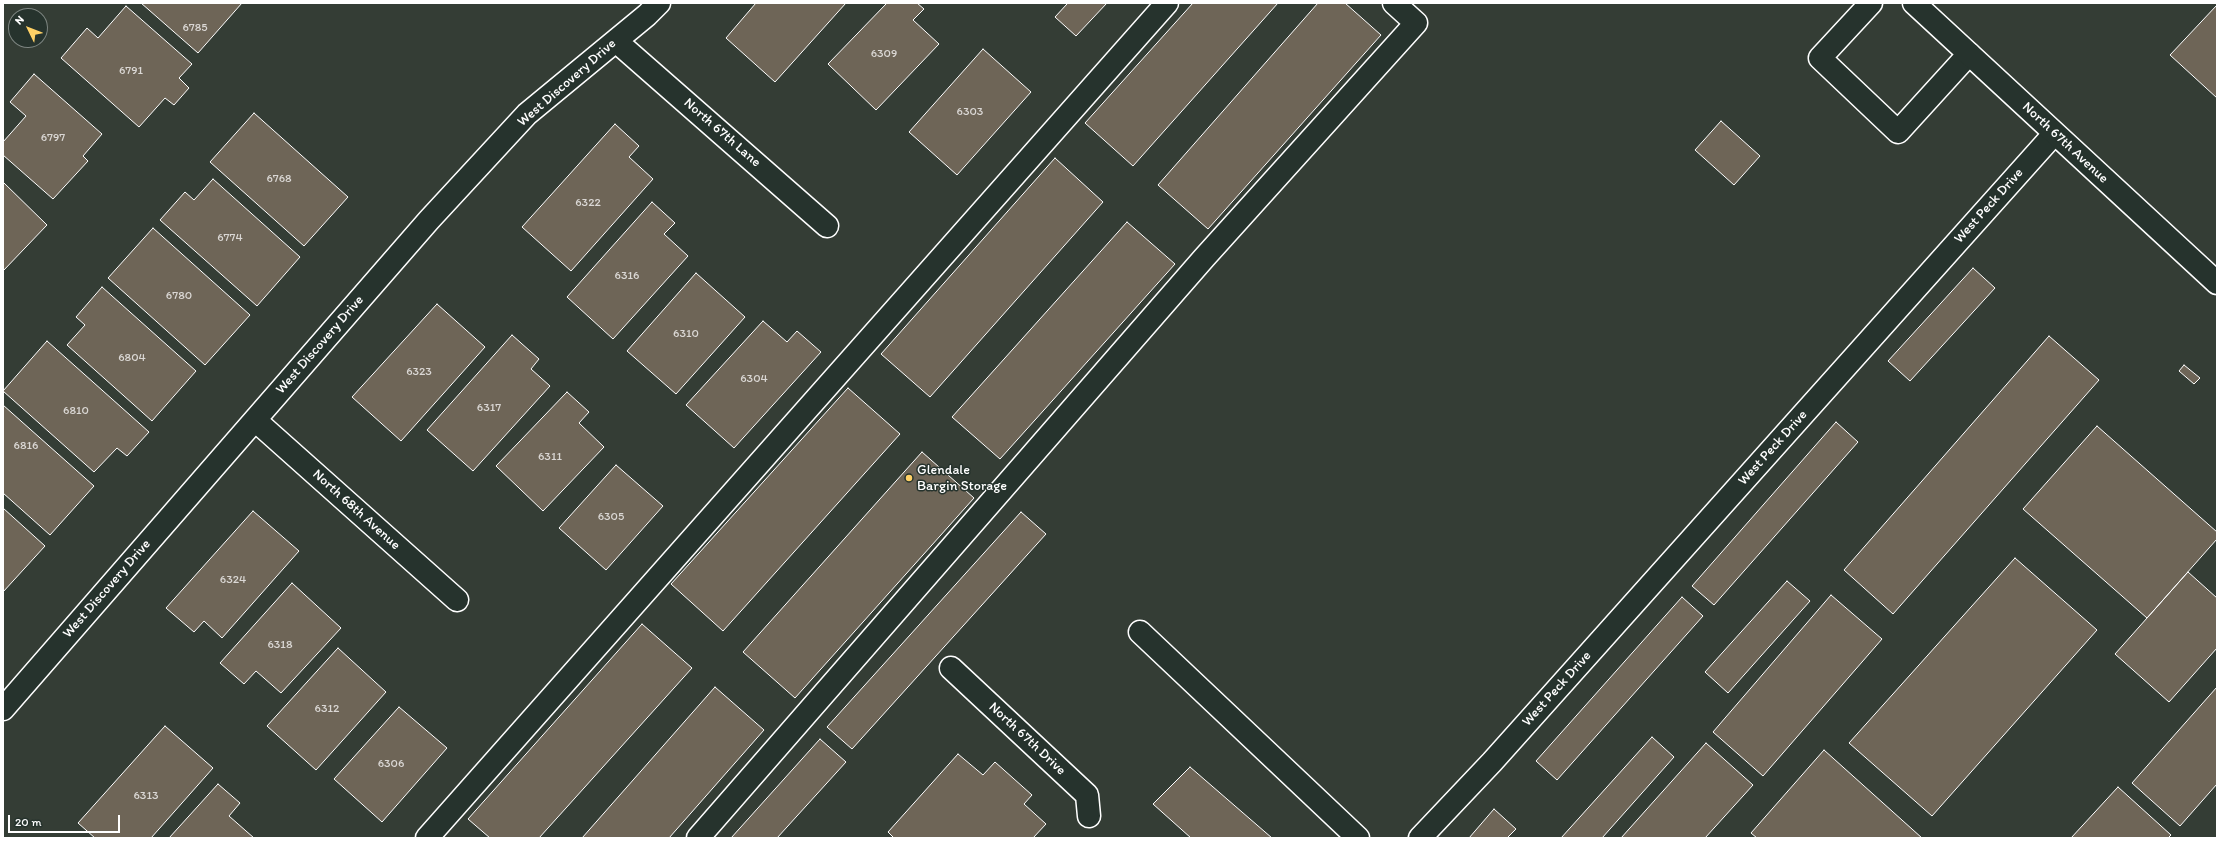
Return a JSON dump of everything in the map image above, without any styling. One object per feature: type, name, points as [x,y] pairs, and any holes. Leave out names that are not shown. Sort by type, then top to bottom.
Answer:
[{"type":"street","points":[[428,838],[1167,3]]},
{"type":"street","points":[[698,838],[1194,270],[1416,23],[1394,3]]},
{"type":"street","points":[[1871,3],[1820,58],[1898,132],[1969,54]]},
{"type":"street","name":"North 67th Avenue","points":[[1914,3],[2217,283]]},
{"type":"street","name":"West Discovery Drive","points":[[3,709],[429,220],[527,114],[616,41],[647,7]]},
{"type":"street","name":"North 67th Lane","points":[[616,41],[827,226]]},
{"type":"street","name":"West Peck Drive","points":[[1420,838],[1492,762],[2054,134]]},
{"type":"street","name":"North 68th Avenue","points":[[254,420],[457,600]]},
{"type":"street","points":[[1140,632],[1358,838]]},
{"type":"street","name":"North 67th Drive","points":[[951,668],[1087,795],[1089,816]]},
{"type":"building","points":[[141,3],[242,3],[198,53]]},
{"type":"building","points":[[756,3],[846,3],[775,82],[726,38]]},
{"type":"building","points":[[887,3],[917,3],[924,9],[913,20],[939,44],[876,110],[828,64]]},
{"type":"building","points":[[1066,3],[1107,3],[1076,36],[1055,17],[1067,4]]},
{"type":"building","points":[[1193,3],[1278,3],[1133,166],[1085,123]]},
{"type":"building","points":[[1318,3],[1345,3],[1381,35],[1208,229],[1158,185]]},
{"type":"building","points":[[2217,5],[2217,98],[2170,55]]},
{"type":"building","points":[[126,6],[192,64],[179,78],[189,88],[174,105],[165,98],[139,127],[61,58],[87,28],[98,38]]},
{"type":"building","points":[[983,49],[1031,92],[957,175],[909,132]]},
{"type":"building","points":[[34,74],[102,134],[83,156],[88,161],[53,199],[3,155],[3,142],[26,116],[10,102]]},
{"type":"building","points":[[254,113],[348,197],[304,246],[210,162]]},
{"type":"building","points":[[1721,121],[1760,156],[1734,185],[1695,150]]},
{"type":"building","points":[[615,124],[639,146],[629,157],[653,179],[571,271],[522,227]]},
{"type":"building","points":[[1055,158],[1103,202],[930,397],[881,354]]},
{"type":"building","points":[[213,179],[300,257],[257,306],[160,220],[185,192],[194,200]]},
{"type":"building","points":[[3,182],[47,225],[3,271]]},
{"type":"building","points":[[652,202],[675,223],[664,234],[688,256],[613,339],[567,297]]},
{"type":"building","points":[[1127,222],[1175,264],[1000,459],[952,417]]},
{"type":"building","points":[[153,228],[250,315],[205,365],[108,278]]},
{"type":"building","points":[[1973,268],[1995,288],[1910,381],[1888,361]]},
{"type":"building","points":[[696,273],[745,317],[676,394],[627,351]]},
{"type":"building","points":[[102,287],[196,371],[152,421],[67,345],[85,325],[76,317]]},
{"type":"building","points":[[437,304],[485,347],[401,441],[352,397]]},
{"type":"building","points":[[763,321],[787,342],[797,331],[821,352],[734,448],[686,405]]},
{"type":"building","points":[[512,335],[539,359],[531,369],[550,386],[473,471],[427,430]]},
{"type":"building","points":[[2049,336],[2099,380],[1893,614],[1844,570]]},
{"type":"building","points":[[47,341],[149,432],[127,456],[117,448],[94,472],[3,391]]},
{"type":"building","points":[[2184,365],[2200,378],[2194,384],[2179,371]]},
{"type":"building","points":[[848,388],[900,434],[723,631],[671,584]]},
{"type":"building","points":[[567,392],[589,412],[579,423],[604,447],[543,511],[496,466]]},
{"type":"building","points":[[3,405],[94,486],[50,535],[3,493]]},
{"type":"building","points":[[1836,422],[1858,442],[1714,605],[1692,586]]},
{"type":"building","points":[[2097,426],[2217,532],[2217,539],[2147,618],[2023,509]]},
{"type":"building","points":[[922,452],[974,498],[795,698],[743,652]]},
{"type":"building","points":[[616,465],[663,506],[606,570],[559,528]]},
{"type":"building","points":[[3,508],[45,546],[3,592]]},
{"type":"building","points":[[253,511],[299,551],[222,638],[204,621],[194,632],[166,608]]},
{"type":"building","points":[[1021,512],[1046,534],[852,749],[827,727]]},
{"type":"building","points":[[2015,558],[2097,630],[1932,816],[1849,743]]},
{"type":"building","points":[[2188,572],[2217,598],[2217,648],[2169,702],[2115,654]]},
{"type":"building","points":[[1787,581],[1810,601],[1728,693],[1705,672]]},
{"type":"building","points":[[292,583],[341,628],[281,693],[256,671],[244,684],[220,663]]},
{"type":"building","points":[[1831,595],[1882,639],[1763,776],[1713,732]]},
{"type":"building","points":[[1682,597],[1703,616],[1557,780],[1536,761]]},
{"type":"building","points":[[642,624],[692,668],[539,838],[490,838],[468,819]]},
{"type":"building","points":[[338,648],[386,692],[316,770],[267,726]]},
{"type":"building","points":[[715,687],[764,730],[669,838],[582,838]]},
{"type":"building","points":[[2217,687],[2217,784],[2180,826],[2132,783]]},
{"type":"building","points":[[399,707],[447,748],[382,822],[334,779]]},
{"type":"building","points":[[165,726],[213,768],[151,838],[95,838],[78,823]]},
{"type":"building","points":[[1652,737],[1674,757],[1602,838],[1561,838]]},
{"type":"building","points":[[820,739],[846,762],[777,838],[731,838]]},
{"type":"building","points":[[1706,743],[1753,785],[1705,838],[1621,838]]},
{"type":"building","points":[[1824,750],[1922,838],[1757,838],[1751,833]]},
{"type":"building","points":[[958,754],[983,775],[995,762],[1032,795],[1024,804],[1046,824],[1033,838],[894,838],[888,832]]},
{"type":"building","points":[[1190,767],[1272,838],[1191,838],[1153,804]]},
{"type":"building","points":[[218,784],[240,803],[229,816],[254,838],[169,838]]},
{"type":"building","points":[[2118,787],[2171,835],[2168,838],[2071,838]]},
{"type":"building","points":[[1494,809],[1516,829],[1507,838],[1469,838]]},
{"type":"place","name":"Glendale Bargin Storage","points":[[909,478]]}]
